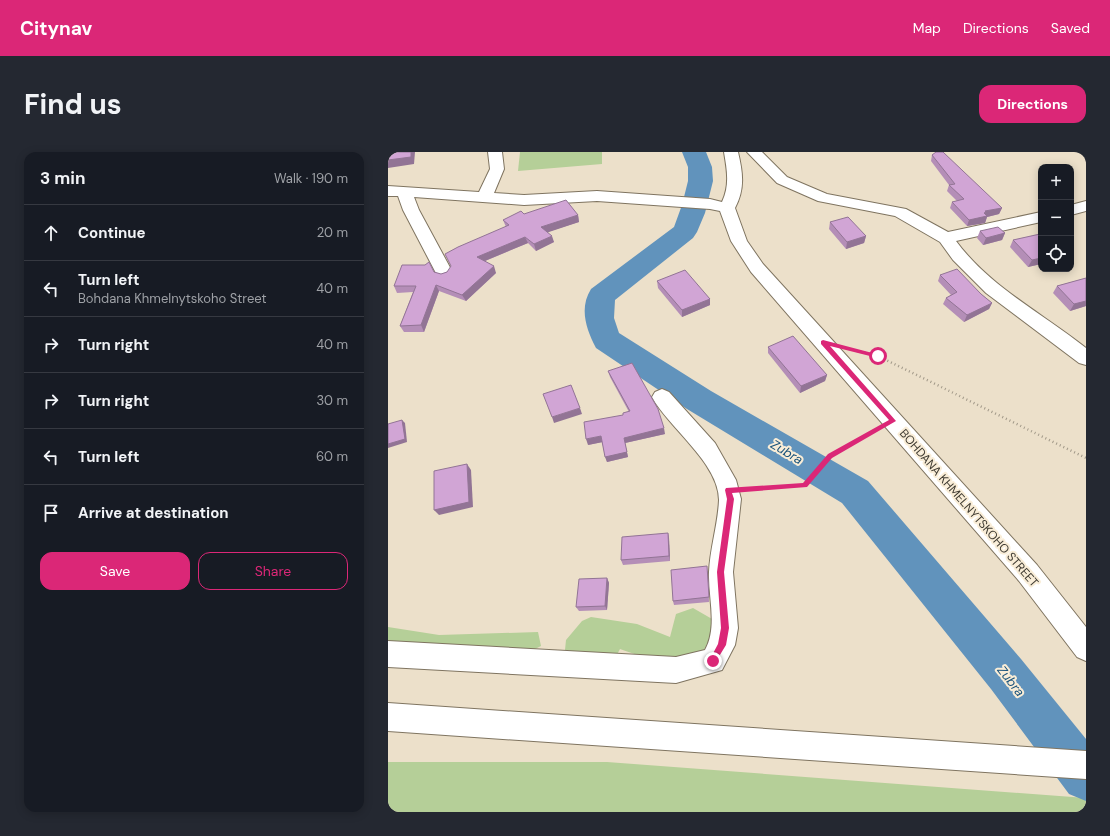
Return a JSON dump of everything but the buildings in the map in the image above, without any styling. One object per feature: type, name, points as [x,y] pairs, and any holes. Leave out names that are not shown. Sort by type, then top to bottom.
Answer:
[{"type":"main road","points":[[484,198],[498,169],[495,152]]},
{"type":"main road","points":[[388,191],[524,200],[597,196],[719,206],[734,196],[736,178],[731,152]]},
{"type":"main road","points":[[754,152],[782,180],[822,198],[900,212],[946,238],[952,248],[984,281],[1026,314],[1066,341],[1086,358]]},
{"type":"main road","points":[[404,192],[411,210],[444,274]]},
{"type":"main road","name":"BOHDANA KHMELNYTSKOHO STREET","points":[[719,206],[739,241],[757,268],[1028,573],[1086,648]]},
{"type":"main road","points":[[1074,209],[1086,206]]},
{"type":"main road","points":[[946,238],[1038,217]]},
{"type":"main road","points":[[388,654],[676,670],[713,661],[722,645],[725,628],[721,572],[730,499],[725,480],[707,449],[662,397]]},
{"type":"main road","points":[[388,718],[1086,765]]},
{"type":"path","points":[[823,342],[878,356],[1086,458]]},
{"type":"path","points":[[728,490],[804,485],[830,456],[893,421]]},
{"type":"green space","points":[[520,152],[602,152],[602,164],[518,171]]},
{"type":"green space","points":[[693,608],[719,623],[701,655],[660,658],[642,656],[620,649],[611,666],[565,650],[566,640],[582,621],[591,617],[637,624],[670,637],[676,614]]},
{"type":"green space","points":[[388,627],[439,635],[538,632],[541,646],[525,654],[388,647]]},
{"type":"green space","points":[[388,762],[607,762],[1086,798],[1086,812],[388,812]]},
{"type":"waterway","name":"Zubra","points":[[694,152],[700,167],[701,181],[695,205],[684,232],[601,296],[599,308],[600,318],[607,340],[699,400],[855,492],[1006,674],[1086,777]]},
{"type":"route","points":[[713,661],[722,645],[725,628],[721,572],[728,530],[730,499],[728,490],[804,485],[830,456],[893,421],[823,342],[878,356]]}]
